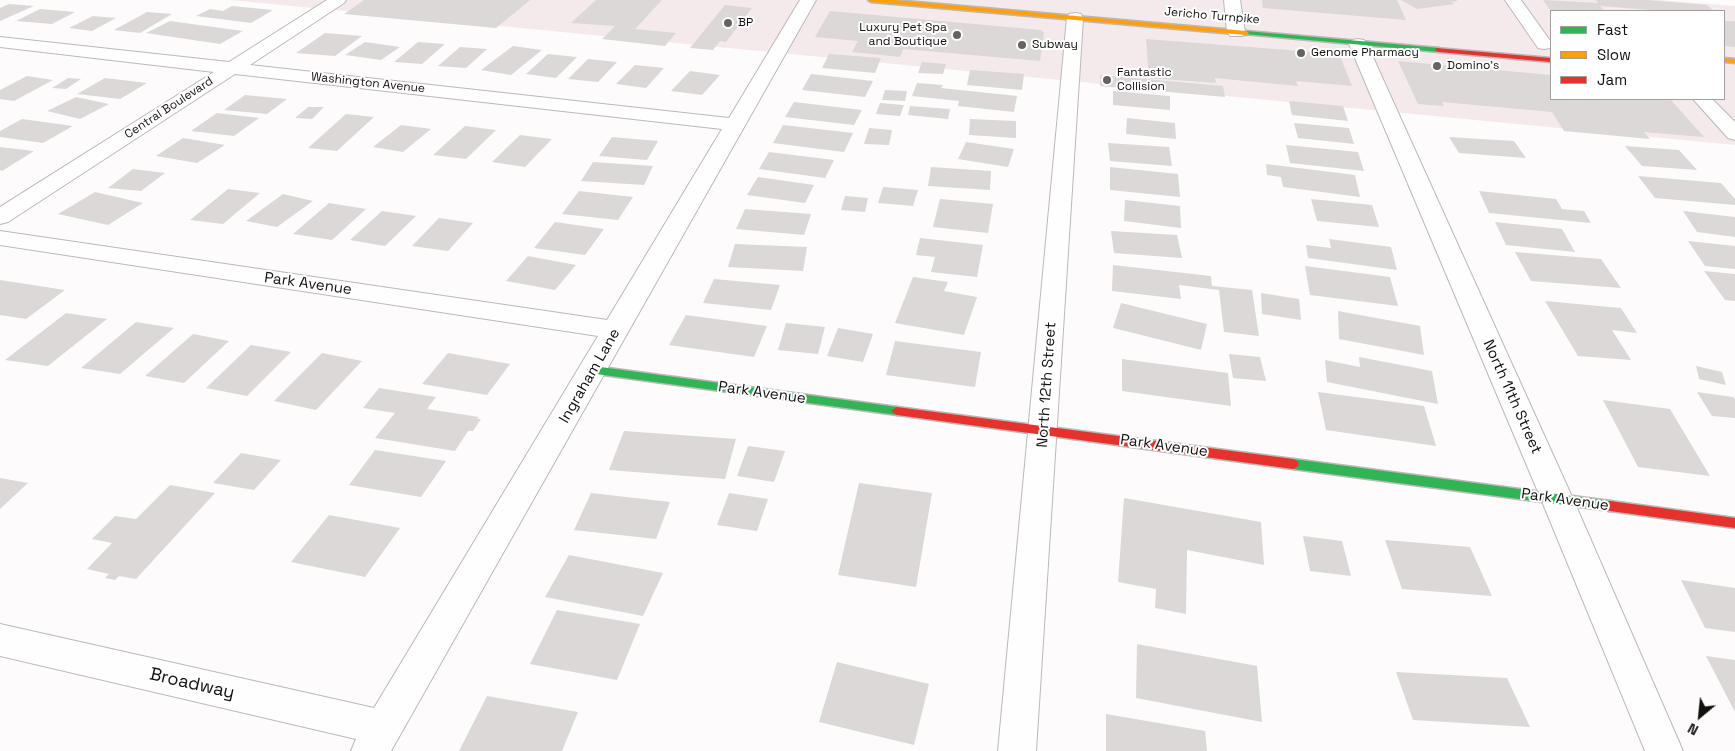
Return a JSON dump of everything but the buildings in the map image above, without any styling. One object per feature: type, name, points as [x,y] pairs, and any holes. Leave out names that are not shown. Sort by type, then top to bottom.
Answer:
[{"type":"main road","name":"Jericho Turnpike","points":[[871,0],[949,3],[1075,18],[1235,21],[1358,44],[1550,60]]},
{"type":"main road","points":[[1075,18],[1083,12],[1140,16],[1149,14]]},
{"type":"main road","points":[[1525,43],[1548,45]]},
{"type":"main road","name":"Park Avenue","points":[[593,370],[1735,523]]},
{"type":"street","name":"Central Boulevard","points":[[0,216],[338,0]]},
{"type":"street","name":"Ingraham Lane","points":[[377,739],[808,0]]},
{"type":"street","points":[[1232,0],[1235,21]]},
{"type":"street","points":[[1513,0],[1548,45]]},
{"type":"street","name":"North 12th Street","points":[[1017,751],[1075,18]]},
{"type":"street","name":"Washington Avenue","points":[[0,42],[736,125]]},
{"type":"street","name":"North 11th Street","points":[[1358,44],[1557,499],[1664,751]]},
{"type":"street","points":[[1703,100],[1735,134]]},
{"type":"street","name":"Park Avenue","points":[[0,238],[617,330]]},
{"type":"street","name":"Broadway","points":[[0,640],[377,739]]},
{"type":"shaded area","points":[[230,0],[1659,0],[1735,6],[1735,145]]},
{"type":"traffic: fast","points":[[1246,33],[1439,50]]},
{"type":"traffic: fast","points":[[593,370],[897,411]]},
{"type":"traffic: fast","points":[[1293,464],[1610,506]]},
{"type":"traffic: slow","points":[[871,0],[1246,33]]},
{"type":"traffic: slow","points":[[1725,60],[1735,61]]},
{"type":"traffic: jam","points":[[1439,50],[1550,60]]},
{"type":"traffic: jam","points":[[897,411],[1293,464]]},
{"type":"traffic: jam","points":[[1610,506],[1735,523]]},
{"type":"place","name":"BP","points":[[728,23]]},
{"type":"place","name":"Luxury Pet Spa and Boutique","points":[[957,35]]},
{"type":"place","name":"Subway","points":[[1022,45]]},
{"type":"place","name":"Genome Pharmacy","points":[[1301,53]]},
{"type":"place","name":"Domino's","points":[[1437,66]]},
{"type":"place","name":"Fantastic Collision","points":[[1107,80]]}]
